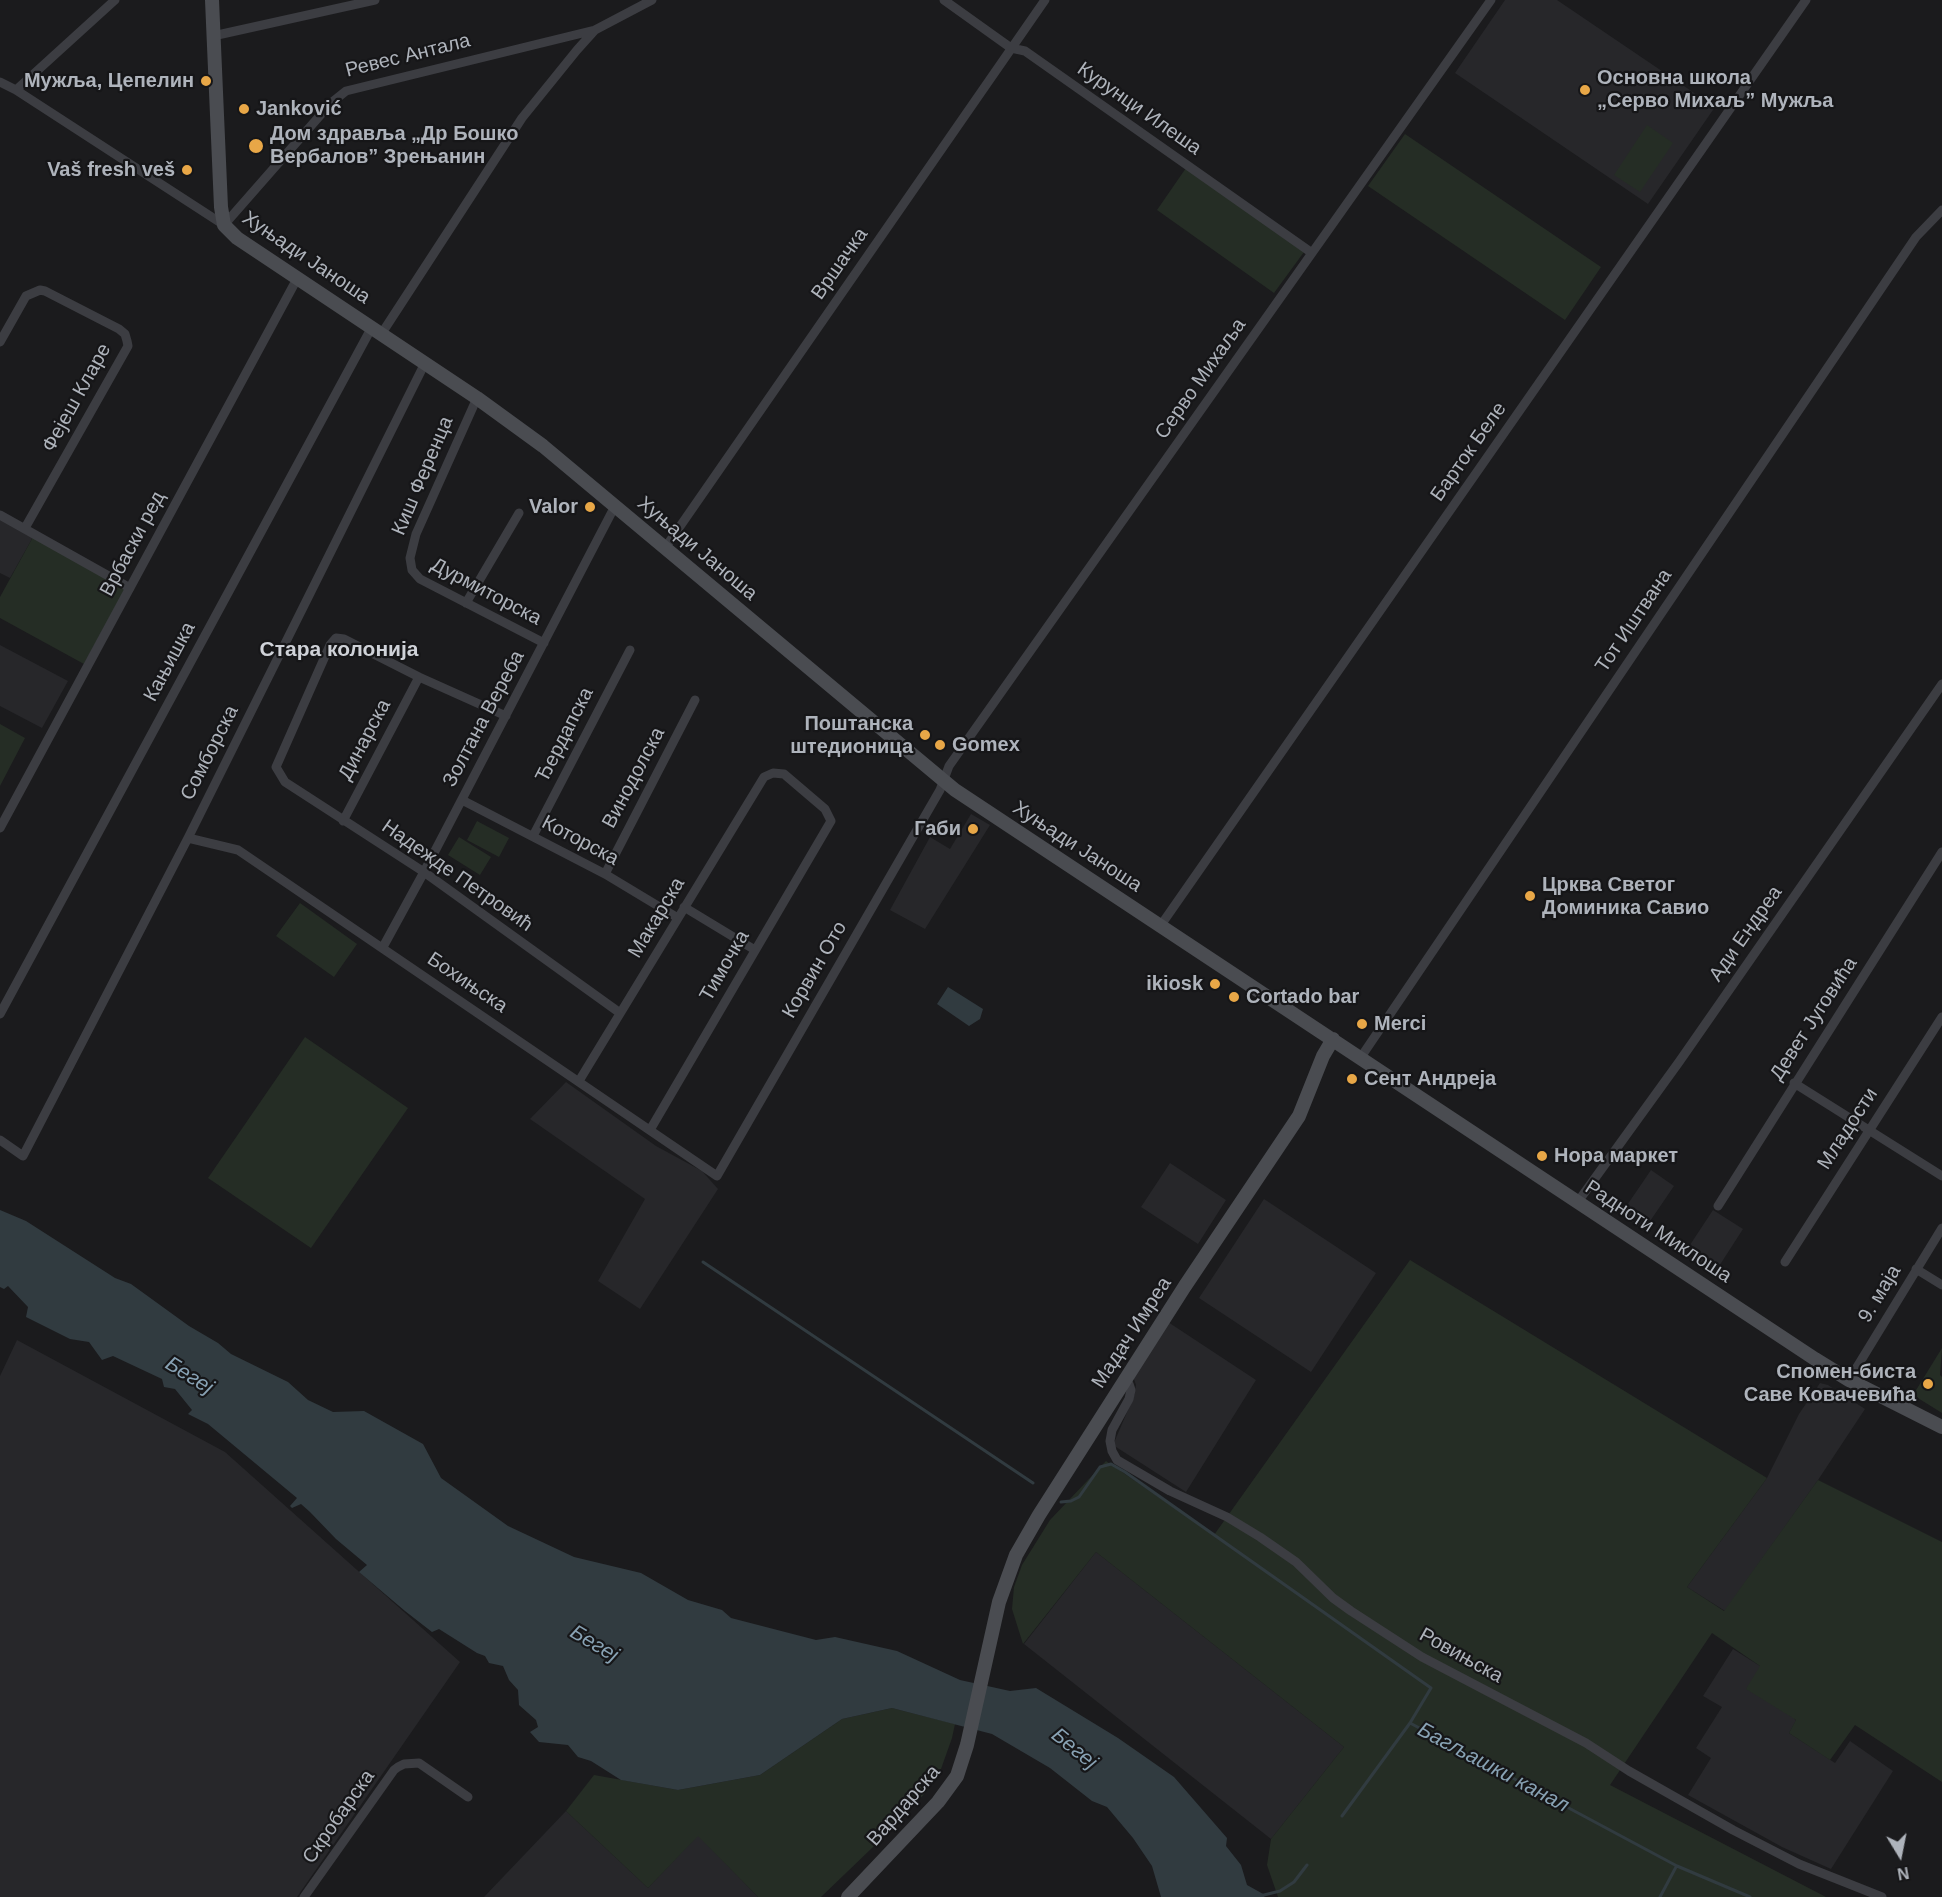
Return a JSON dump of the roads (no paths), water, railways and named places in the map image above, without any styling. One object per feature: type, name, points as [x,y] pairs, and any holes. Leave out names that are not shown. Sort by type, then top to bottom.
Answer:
[{"type":"street","points":[[16,90],[115,0]]},
{"type":"street","points":[[212,0],[220,207],[224,225]]},
{"type":"street","points":[[213,36],[375,0]]},
{"type":"street","name":"Курунци Илеша","points":[[944,0],[1011,48],[1025,51],[1312,253]]},
{"type":"street","name":"Вршачка","points":[[665,548],[1045,0]]},
{"type":"street","name":"Серво Михаља","points":[[943,781],[949,766],[1491,0]]},
{"type":"street","name":"Барток Беле","points":[[1161,925],[1806,0]]},
{"type":"street","points":[[595,30],[649,1]]},
{"type":"street","name":"Ревес Антала","points":[[224,225],[331,103],[346,91],[595,30]]},
{"type":"street","name":"Кањишка","points":[[0,1014],[377,330],[522,118],[595,30]]},
{"type":"street","name":"Хуњади Јаноша","points":[[0,82],[16,90],[224,225],[237,238],[477,398],[543,446],[943,781],[1361,1057]]},
{"type":"street","name":"Тот Иштвана","points":[[1361,1057],[1916,237],[1942,210]]},
{"type":"street","name":"Врбаски ред","points":[[0,828],[298,277]]},
{"type":"street","name":"Фејеш Кларе","points":[[0,342],[26,296],[40,290],[119,329],[128,341],[128,346],[25,528]]},
{"type":"street","name":"Сомборска","points":[[0,1140],[23,1156],[188,838],[425,363]]},
{"type":"street","name":"Киш Ференца","points":[[412,570],[410,558],[416,534],[477,398]]},
{"type":"street","name":"Золтана Вереба","points":[[383,947],[615,506]]},
{"type":"street","points":[[466,603],[519,513]]},
{"type":"street","points":[[0,515],[130,588]]},
{"type":"street","name":"Дурмиторска","points":[[412,570],[420,579],[544,643]]},
{"type":"street","name":"Надежде Петровић","points":[[419,677],[344,639],[336,638],[330,645],[276,767],[285,782],[424,872],[620,1014]]},
{"type":"street","name":"Ђердапска","points":[[533,836],[630,650]]},
{"type":"street","points":[[419,677],[506,716]]},
{"type":"street","name":"Динарска","points":[[344,821],[419,677]]},
{"type":"street","name":"Ади Ендреа","points":[[1578,1203],[1942,684]]},
{"type":"street","name":"Винодолска","points":[[605,874],[695,700]]},
{"type":"street","name":"Тимочка","points":[[650,1130],[831,821],[825,809],[784,774],[767,774]]},
{"type":"street","name":"Макарска","points":[[579,1081],[767,774]]},
{"type":"street","name":"Корвин Ото","points":[[717,1176],[943,781]]},
{"type":"street","name":"Которска","points":[[462,800],[605,874],[678,918]]},
{"type":"street","name":"Бохињска","points":[[188,838],[238,850],[717,1176]]},
{"type":"street","name":"Девет Југовића","points":[[1718,1206],[1942,852]]},
{"type":"street","points":[[684,907],[755,950]]},
{"type":"street","name":"Младости","points":[[1785,1262],[1942,1017]]},
{"type":"street","name":"Мадач Имреа","points":[[986,1659],[999,1602],[1016,1555],[1039,1515],[1185,1286],[1299,1116],[1308,1099],[1323,1056],[1333,1039]]},
{"type":"street","name":"Радноти Миклоша","points":[[1361,1057],[1815,1359],[1849,1380],[1942,1427]]},
{"type":"street","points":[[1794,1083],[1942,1176]]},
{"type":"street","name":"9. маја","points":[[1849,1380],[1942,1228]]},
{"type":"street","points":[[1916,1269],[1942,1285]]},
{"type":"street","name":"Ровињска","points":[[1124,1381],[1129,1383],[1131,1390],[1129,1399],[1112,1430],[1110,1441],[1112,1452],[1117,1460],[1170,1491],[1227,1517],[1260,1537],[1296,1562],[1333,1598],[1422,1657],[1586,1743],[1629,1771],[1733,1830],[1799,1864],[1882,1897]]},
{"type":"street","name":"Вардарска","points":[[848,1897],[949,1790],[957,1776],[967,1745],[986,1659]]},
{"type":"street","name":"Скробарска","points":[[304,1897],[398,1767],[404,1764],[419,1763],[468,1797]]},
{"type":"water","points":[[948,987],[983,1009],[980,1019],[969,1026],[937,1004]]},
{"type":"water","name":"Бегеј","points":[[0,1210],[26,1221],[115,1278],[131,1284],[231,1354],[288,1382],[308,1400],[333,1412],[364,1411],[423,1444],[441,1478],[508,1526],[574,1557],[641,1573],[688,1600],[722,1610],[731,1618],[816,1640],[835,1637],[897,1651],[960,1680],[1010,1691],[1036,1688],[1118,1738],[1174,1777],[1227,1838],[1226,1846],[1241,1865],[1247,1885],[1265,1895],[1264,1897],[1161,1897],[1152,1866],[1133,1838],[1107,1807],[1092,1801],[1050,1768],[992,1734],[892,1708],[842,1719],[760,1775],[678,1790],[621,1780],[591,1761],[578,1757],[568,1745],[539,1742],[530,1732],[538,1727],[536,1720],[519,1705],[518,1690],[509,1680],[503,1666],[489,1663],[485,1656],[439,1629],[432,1632],[405,1611],[359,1572],[367,1565],[336,1539],[310,1512],[301,1504],[292,1508],[290,1506],[297,1498],[208,1424],[188,1414],[192,1410],[175,1389],[164,1387],[162,1379],[113,1356],[102,1360],[89,1342],[70,1339],[26,1317],[28,1307],[8,1286],[4,1289],[0,1287]]},
{"type":"waterway","points":[[703,1262],[1033,1483]]},
{"type":"waterway","points":[[1061,1502],[1079,1497],[1100,1467],[1111,1464],[1125,1472],[1431,1688],[1410,1723]]},
{"type":"waterway","name":"Багљашки канал","points":[[1342,1816],[1410,1723],[1677,1866],[1750,1897]]},
{"type":"waterway","points":[[1256,1897],[1280,1891],[1294,1882],[1307,1865]]},
{"type":"waterway","name":"Багљашки канал","points":[[1660,1897],[1676,1867]]},
{"type":"place","name":"Мужља, Цепелин","points":[[206,81]]},
{"type":"place","name":"Основна школа „Серво Михаљ” Мужља","points":[[1585,90]]},
{"type":"place","name":"Janković","points":[[244,109]]},
{"type":"place","name":"Дом здравља „Др Бошко Вербалов” Зрењанин","points":[[256,146]]},
{"type":"place","name":"Vaš fresh veš","points":[[187,170]]},
{"type":"place","name":"Valor","points":[[590,507]]},
{"type":"place","name":"Поштанска штедионица","points":[[925,735]]},
{"type":"place","name":"Gomex","points":[[940,745]]},
{"type":"place","name":"Габи","points":[[973,829]]},
{"type":"place","name":"Црква Светог Доминика Савио","points":[[1530,896]]},
{"type":"place","name":"ikiosk","points":[[1215,984]]},
{"type":"place","name":"Cortado bar","points":[[1234,997]]},
{"type":"place","name":"Merci","points":[[1362,1024]]},
{"type":"place","name":"Сент Андреја","points":[[1352,1079]]},
{"type":"place","name":"Нора маркет","points":[[1542,1156]]},
{"type":"place","name":"Спомен-биста Саве Ковачевића","points":[[1928,1384]]},
{"type":"district","name":"Стара колонија","points":[[339,650]]}]
